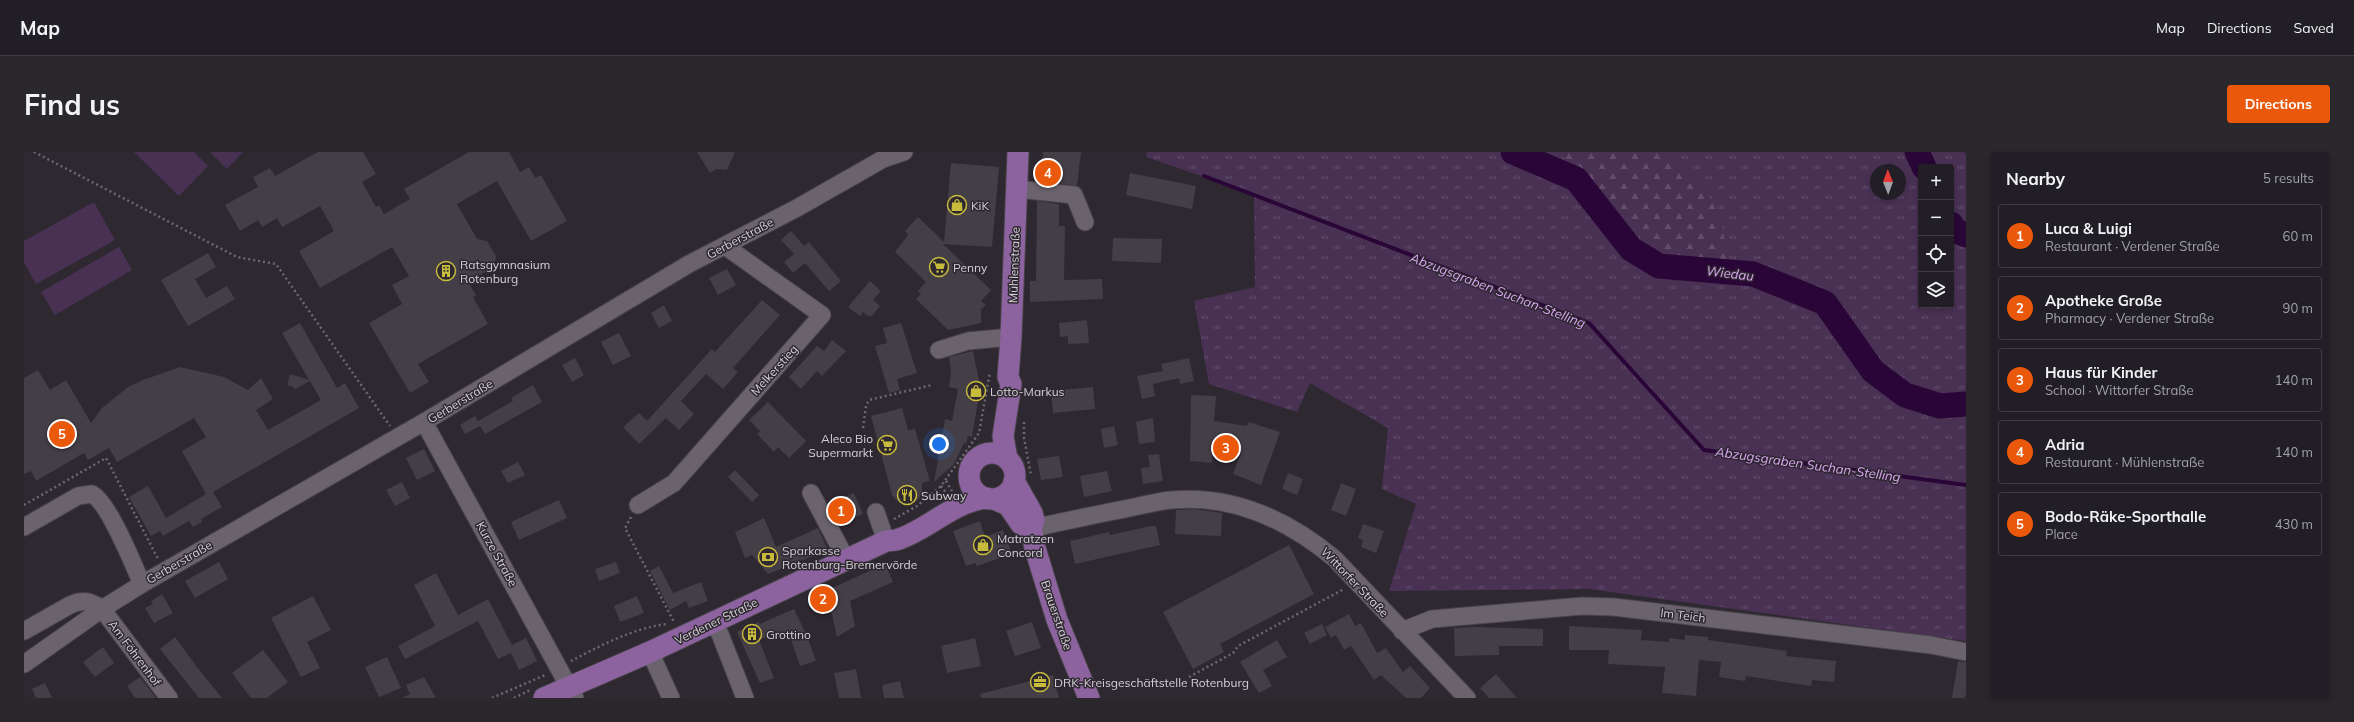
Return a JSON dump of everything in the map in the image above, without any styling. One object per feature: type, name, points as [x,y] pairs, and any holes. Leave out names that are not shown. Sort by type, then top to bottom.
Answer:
[{"type":"main road","name":"Mühlenstraße","points":[[1007,459],[1003,436],[1011,384],[1008,377],[1011,337],[1018,152]]},
{"type":"main road","name":"Mühlenstraße","points":[[979,457],[987,447],[996,401],[1003,381],[1008,377]]},
{"type":"main road","points":[[991,499],[1007,493],[1014,481],[1013,467],[1007,459],[994,453],[979,457],[971,466],[969,476],[974,490],[991,499],[1008,504],[1021,524],[1031,529]]},
{"type":"main road","name":"Verdener Straße","points":[[886,541],[894,532],[950,487],[969,476]]},
{"type":"main road","name":"Brauerstraße","points":[[1014,481],[1032,513],[1034,520],[1031,529],[1057,620],[1089,698]]},
{"type":"main road","name":"Verdener Straße","points":[[544,698],[572,692],[650,652],[846,559],[886,541],[898,540],[911,534],[970,501],[991,499]]},
{"type":"street","name":"Gerberstraße","points":[[24,664],[102,609],[142,584],[397,436],[424,422],[689,264],[725,246],[883,159],[904,152]]},
{"type":"street","points":[[1016,189],[1074,195],[1085,222]]},
{"type":"street","name":"Melkerstieg","points":[[638,505],[674,483],[822,315],[725,246]]},
{"type":"street","points":[[939,350],[968,341],[1011,337]]},
{"type":"street","name":"Kurze Straße","points":[[424,422],[572,692]]},
{"type":"street","points":[[811,493],[846,559]]},
{"type":"street","points":[[24,527],[78,496],[92,494],[102,502],[142,584]]},
{"type":"street","name":"Wittorfer Straße","points":[[1031,529],[1170,500],[1199,499],[1223,502],[1269,516],[1311,539],[1335,559],[1460,695]]},
{"type":"street","points":[[876,512],[886,541]]},
{"type":"street","points":[[24,632],[76,601],[89,601],[102,609]]},
{"type":"street","name":"Im Teich","points":[[1402,631],[1432,619],[1582,606],[1614,607],[1931,645],[1966,652]]},
{"type":"street","name":"Am Föhrenhof","points":[[102,609],[169,698]]},
{"type":"street","points":[[713,623],[720,634],[745,698]]},
{"type":"street","points":[[650,652],[671,698]]},
{"type":"path","points":[[34,152],[237,258],[276,264],[397,436]]},
{"type":"path","points":[[863,428],[866,406],[869,400],[932,385]]},
{"type":"path","points":[[950,487],[981,427]]},
{"type":"path","points":[[492,698],[630,634],[657,625],[675,623],[625,528],[638,505]]},
{"type":"path","points":[[1189,677],[1233,653],[1238,646],[1356,582]]},
{"type":"green space","points":[[134,152],[194,152],[208,166],[179,196]]},
{"type":"green space","points":[[210,152],[243,152],[227,169]]},
{"type":"green space","points":[[1147,152],[1966,152],[1966,641],[1589,589],[1389,591],[1416,504],[1382,489],[1388,428],[1310,383],[1297,412],[1209,384],[1194,301],[1255,287],[1254,194],[1146,157]]},
{"type":"green space","points":[[1549,152],[1666,152],[1692,176],[1711,199],[1722,225],[1726,261],[1681,257],[1652,249],[1573,160]]},
{"type":"green space","points":[[94,202],[115,240],[36,284],[24,262],[24,241]]},
{"type":"green space","points":[[119,247],[132,270],[55,315],[41,292]]},
{"type":"building","name":"Ratsgymnasium Rotenburg","points":[[318,152],[363,152],[376,174],[362,182],[376,207],[379,205],[384,214],[410,199],[404,189],[469,152],[509,152],[520,172],[529,167],[535,178],[541,175],[567,221],[531,241],[497,181],[457,204],[477,239],[487,241],[496,256],[494,267],[468,282],[476,295],[473,297],[488,324],[418,364],[429,382],[410,393],[369,323],[402,304],[392,285],[409,276],[392,247],[320,288],[299,251],[334,231],[320,206],[282,227],[277,218],[262,227],[258,220],[240,231],[225,205],[258,187],[253,177],[270,168],[275,176]]},
{"type":"building","points":[[697,152],[735,152],[727,170],[716,169],[710,173]]},
{"type":"building","points":[[1043,152],[1081,152],[1077,186],[1040,181]]},
{"type":"building","points":[[951,163],[999,167],[992,247],[943,244],[991,290],[981,301],[986,305],[981,309],[981,323],[948,330],[916,299],[921,294],[918,291],[926,282],[895,252],[908,235],[905,231],[918,217],[944,242]]},
{"type":"building","points":[[1130,173],[1196,186],[1192,209],[1126,195]]},
{"type":"building","points":[[1037,201],[1059,204],[1059,226],[1065,226],[1064,280],[1102,279],[1103,299],[1030,302],[1030,281],[1036,281]]},
{"type":"building","points":[[791,231],[804,246],[809,242],[841,281],[829,291],[805,263],[793,273],[784,262],[794,254],[781,240]]},
{"type":"building","points":[[1113,238],[1162,239],[1161,263],[1112,261]]},
{"type":"building","points":[[208,253],[216,267],[195,279],[206,298],[227,286],[235,299],[188,326],[161,280]]},
{"type":"building","points":[[727,269],[736,285],[718,295],[709,278]]},
{"type":"building","points":[[870,281],[881,291],[873,300],[880,306],[872,316],[868,316],[863,312],[860,316],[848,307]]},
{"type":"building","points":[[762,300],[780,315],[733,368],[738,372],[723,389],[706,374],[681,401],[694,414],[679,430],[666,418],[639,444],[623,427],[639,413],[647,421],[712,349],[715,352]]},
{"type":"building","points":[[664,305],[672,321],[659,328],[651,313]]},
{"type":"building","points":[[1087,320],[1089,343],[1068,344],[1068,336],[1060,337],[1059,323]]},
{"type":"building","points":[[300,323],[337,388],[345,383],[359,408],[213,492],[222,507],[201,519],[202,522],[193,527],[189,521],[163,536],[160,531],[151,536],[129,497],[148,486],[166,518],[206,494],[182,451],[206,437],[194,418],[117,462],[109,448],[88,460],[84,453],[36,481],[31,471],[24,474],[24,378],[38,370],[50,390],[66,380],[91,423],[102,408],[128,387],[180,367],[224,377],[248,390],[261,378],[273,399],[256,410],[268,430],[321,400],[310,381],[295,389],[287,385],[290,374],[309,380],[282,333]]},
{"type":"building","points":[[901,323],[917,373],[897,379],[900,390],[889,393],[875,346],[887,343],[883,328]]},
{"type":"building","points":[[619,333],[631,356],[613,365],[601,342]]},
{"type":"building","points":[[832,340],[846,351],[822,376],[817,371],[801,389],[789,377],[817,346],[824,351]]},
{"type":"building","points":[[973,351],[979,381],[978,389],[980,390],[972,437],[968,436],[966,444],[964,443],[954,464],[934,482],[945,419],[952,421],[958,389],[949,387],[951,374],[949,357]]},
{"type":"building","points":[[575,358],[584,375],[572,382],[562,365]]},
{"type":"building","points":[[1189,358],[1194,381],[1180,384],[1179,378],[1153,384],[1155,396],[1142,399],[1137,376],[1163,371],[1161,364]]},
{"type":"building","points":[[533,385],[542,402],[485,434],[479,424],[480,426],[465,434],[460,425],[475,416],[478,421],[513,401],[511,398]]},
{"type":"building","points":[[1093,387],[1095,409],[1053,413],[1051,391]]},
{"type":"building","points":[[1191,395],[1216,396],[1214,421],[1247,426],[1249,422],[1280,432],[1261,485],[1233,474],[1241,454],[1213,449],[1212,463],[1190,461]]},
{"type":"building","points":[[768,402],[806,441],[789,458],[778,447],[774,452],[757,434],[760,431],[749,420]]},
{"type":"building","points":[[902,408],[908,430],[915,429],[930,481],[922,483],[922,494],[918,500],[906,505],[898,502],[892,495],[871,416]]},
{"type":"building","points":[[1153,418],[1155,442],[1139,444],[1136,422]]},
{"type":"building","points":[[1114,426],[1118,445],[1104,448],[1101,429]]},
{"type":"building","points":[[424,449],[435,471],[417,480],[406,458]]},
{"type":"building","points":[[1159,454],[1163,481],[1143,484],[1141,468],[1150,467],[1148,455]]},
{"type":"building","points":[[1059,456],[1063,477],[1041,480],[1037,459]]},
{"type":"building","points":[[518,462],[525,475],[508,483],[501,471]]},
{"type":"building","points":[[735,470],[759,495],[752,502],[728,477]]},
{"type":"building","points":[[1107,471],[1112,491],[1084,497],[1080,476]]},
{"type":"building","points":[[1288,473],[1303,479],[1297,495],[1282,489]]},
{"type":"building","points":[[402,482],[410,498],[395,506],[386,490]]},
{"type":"building","points":[[1341,483],[1356,489],[1346,516],[1331,510]]},
{"type":"building","points":[[854,493],[863,514],[839,525],[828,504]]},
{"type":"building","points":[[559,500],[567,518],[519,540],[511,522]]},
{"type":"building","points":[[1194,509],[1222,513],[1221,536],[1175,534],[1176,510]]},
{"type":"building","points":[[764,518],[776,547],[818,528],[828,550],[768,574],[752,555],[745,558],[735,532]]},
{"type":"building","name":"Matratzen Concord","points":[[980,521],[985,537],[1003,530],[1012,554],[977,566],[975,563],[966,566],[953,531]]},
{"type":"building","points":[[1363,524],[1384,531],[1376,553],[1361,547],[1363,540],[1358,538]]},
{"type":"building","points":[[1156,526],[1160,545],[1075,564],[1070,541],[1109,532],[1110,535]]},
{"type":"building","points":[[1289,545],[1314,594],[1220,644],[1224,652],[1193,669],[1163,612]]},
{"type":"building","points":[[219,562],[228,579],[195,598],[185,581]]},
{"type":"building","points":[[616,562],[620,573],[599,581],[595,569]]},
{"type":"building","points":[[885,564],[893,582],[850,601],[855,626],[837,637],[831,610],[821,615],[814,596]]},
{"type":"building","points":[[659,566],[673,593],[701,582],[708,601],[689,608],[686,601],[670,610],[650,571]]},
{"type":"building","points":[[436,573],[458,615],[488,599],[512,645],[526,638],[537,661],[519,670],[511,653],[498,659],[478,621],[405,659],[398,646],[435,626],[414,585]]},
{"type":"building","points":[[162,594],[173,613],[154,623],[145,608],[153,604],[151,601]]},
{"type":"building","points":[[313,596],[331,630],[307,642],[320,668],[301,677],[271,618]]},
{"type":"building","points":[[637,596],[644,613],[620,622],[614,606]]},
{"type":"building","points":[[794,609],[807,636],[816,661],[800,666],[788,631],[781,634],[780,631],[759,640],[774,678],[760,683],[737,632]]},
{"type":"building","points":[[1349,614],[1355,626],[1361,623],[1377,653],[1386,648],[1403,672],[1410,666],[1430,688],[1421,698],[1406,698],[1381,675],[1374,680],[1351,646],[1344,650],[1336,635],[1331,638],[1325,627]]},
{"type":"building","points":[[1032,622],[1041,648],[1015,656],[1006,631]]},
{"type":"building","points":[[1322,624],[1327,635],[1310,644],[1304,633]]},
{"type":"building","points":[[1569,626],[1642,630],[1641,640],[1669,642],[1669,638],[1685,640],[1685,635],[1708,637],[1708,640],[1787,651],[1786,656],[1836,661],[1834,682],[1812,680],[1811,686],[1746,676],[1745,681],[1719,677],[1721,662],[1699,660],[1696,696],[1662,693],[1665,667],[1608,664],[1609,650],[1569,650]]},
{"type":"building","points":[[1476,627],[1543,629],[1543,646],[1499,646],[1499,655],[1455,656],[1454,628]]},
{"type":"building","points":[[175,637],[222,698],[199,698],[160,649]]},
{"type":"building","points":[[975,638],[981,666],[947,673],[941,646]]},
{"type":"building","points":[[1277,640],[1287,657],[1263,670],[1272,686],[1259,693],[1240,662]]},
{"type":"building","points":[[103,647],[114,663],[95,677],[83,662]]},
{"type":"building","points":[[263,650],[288,682],[267,698],[251,698],[232,673]]},
{"type":"building","points":[[387,657],[401,688],[379,697],[365,667]]},
{"type":"building","points":[[1958,661],[1966,662],[1966,698],[1952,698]]},
{"type":"building","points":[[856,669],[861,698],[839,698],[834,673]]},
{"type":"building","points":[[1496,674],[1517,698],[1489,698],[1480,688]]},
{"type":"building","name":"DRK-Kreisgeschäftstelle Rotenburg","points":[[1053,675],[1059,698],[981,698],[980,694]]},
{"type":"building","points":[[140,677],[156,698],[135,698],[127,686]]},
{"type":"building","points":[[424,677],[436,698],[402,698],[410,694],[406,685]]},
{"type":"building","points":[[900,681],[904,698],[884,698],[882,685]]},
{"type":"building","points":[[45,683],[52,698],[36,698],[32,689]]},
{"type":"waterway","name":"Wiedau","points":[[1513,152],[1576,179],[1631,249],[1659,266],[1753,274],[1825,303],[1873,371],[1905,395],[1940,406],[1966,404]]},
{"type":"waterway","points":[[1917,152],[1923,164]]},
{"type":"waterway","name":"Abzugsgraben Suchan-Stelling","points":[[1204,176],[1589,323],[1704,450],[1966,485]]},
{"type":"waterway","points":[[1954,230],[1966,235]]},
{"type":"place","name":"Adria","points":[[1048,173]]},
{"type":"place","name":"KiK","points":[[957,205]]},
{"type":"place","name":"Penny","points":[[939,267]]},
{"type":"place","name":"Ratsgymnasium Rotenburg","points":[[446,271]]},
{"type":"place","name":"Lotto-Markus","points":[[976,391]]},
{"type":"place","name":"Bodo-Räke-Sporthalle","points":[[62,434]]},
{"type":"place","name":"Aleco Bio Supermarkt","points":[[887,445]]},
{"type":"place","name":"Haus für Kinder","points":[[1226,448]]},
{"type":"place","name":"Subway","points":[[907,495]]},
{"type":"place","name":"Luca & Luigi","points":[[841,511]]},
{"type":"place","name":"Matratzen Concord","points":[[983,545]]},
{"type":"place","name":"Sparkasse Rotenburg-Bremervörde","points":[[768,557]]},
{"type":"place","name":"Apotheke Große","points":[[823,599]]},
{"type":"place","name":"Grottino","points":[[752,634]]},
{"type":"place","name":"DRK-Kreisgeschäftstelle Rotenburg","points":[[1040,682]]}]
